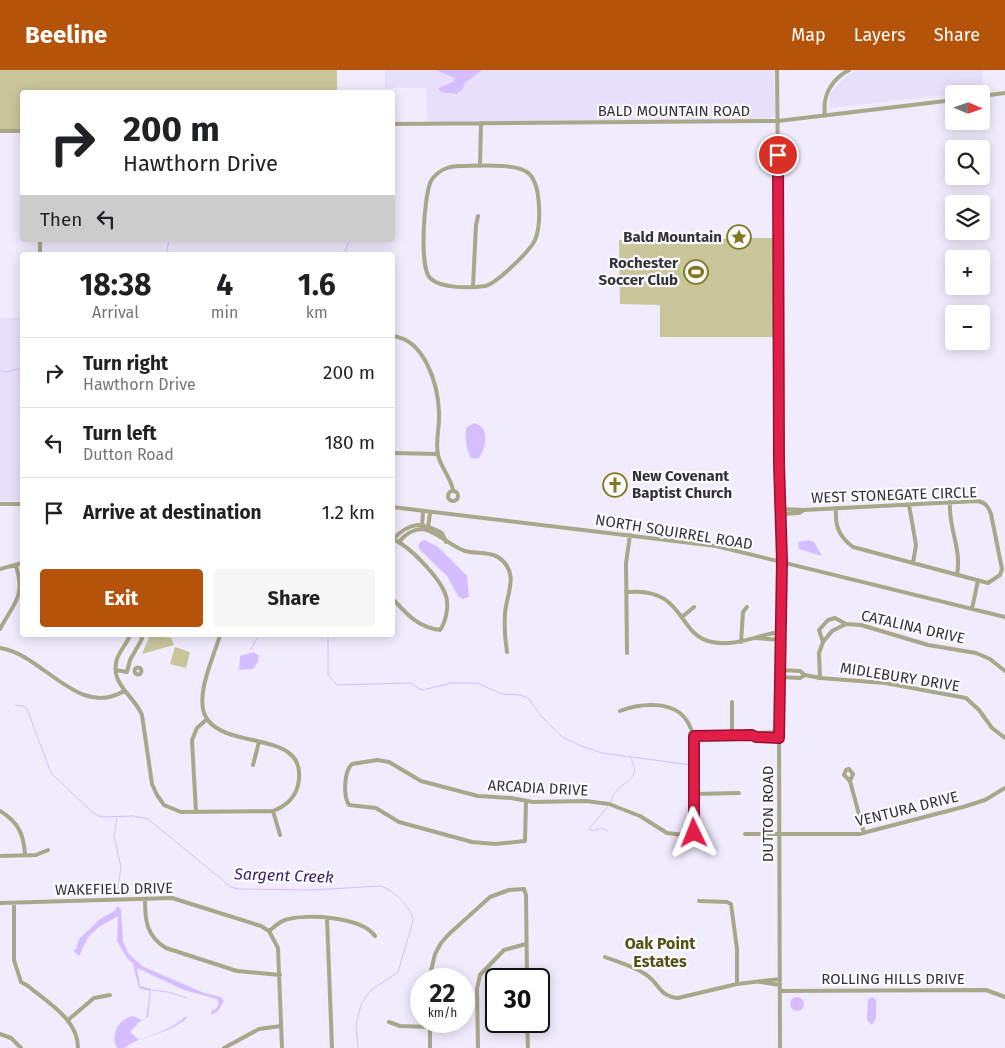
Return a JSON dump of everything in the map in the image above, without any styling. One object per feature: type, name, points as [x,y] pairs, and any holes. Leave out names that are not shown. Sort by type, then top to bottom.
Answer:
[{"type":"street","name":"DUTTON ROAD","points":[[777,70],[779,463],[782,512],[779,732],[780,1048]]},
{"type":"street","points":[[825,115],[825,100],[828,90],[835,80],[849,70]]},
{"type":"street","points":[[990,95],[1005,93]]},
{"type":"street","name":"BALD MOUNTAIN ROAD","points":[[395,124],[778,121],[945,101]]},
{"type":"street","points":[[480,166],[481,123]]},
{"type":"street","points":[[0,131],[20,131]]},
{"type":"street","points":[[454,166],[480,166],[516,168],[528,172],[533,177],[538,197],[537,226],[532,245],[497,281],[488,285],[442,284],[428,275],[424,263],[426,206],[429,186],[438,173],[454,166]]},
{"type":"street","points":[[472,286],[478,216]]},
{"type":"street","points":[[395,337],[405,339],[413,344],[431,374],[438,403],[438,454],[453,490]]},
{"type":"street","points":[[395,453],[438,454]]},
{"type":"street","name":"WEST STONEGATE CIRCLE","points":[[782,512],[950,502],[977,501],[985,503],[991,514],[1002,569],[998,578],[988,583],[978,580]]},
{"type":"street","points":[[950,502],[950,513],[959,556],[957,574]]},
{"type":"street","points":[[0,504],[20,504]]},
{"type":"street","points":[[909,505],[916,545],[913,563]]},
{"type":"street","name":"NORTH SQUIRREL ROAD","points":[[395,508],[716,546],[1005,617]]},
{"type":"street","points":[[836,508],[836,526],[852,547],[978,580],[972,609]]},
{"type":"street","points":[[422,527],[423,512]]},
{"type":"street","points":[[428,528],[430,513]]},
{"type":"street","points":[[395,537],[402,530],[416,525],[442,533],[446,542],[467,552],[494,556],[505,564],[511,579],[511,591],[505,613],[507,652]]},
{"type":"street","points":[[399,542],[405,534],[422,527]]},
{"type":"street","points":[[627,653],[628,592],[626,563],[630,535]]},
{"type":"street","points":[[395,540],[412,552],[444,590],[447,606],[442,627],[440,630],[418,624],[395,601]]},
{"type":"street","points":[[0,569],[20,564]]},
{"type":"street","points":[[0,629],[15,606],[20,593],[16,566]]},
{"type":"street","points":[[628,592],[657,594],[664,597],[703,639],[713,643],[741,642],[765,634],[780,632]]},
{"type":"street","points":[[682,617],[694,607]]},
{"type":"street","points":[[741,642],[743,612],[747,607]]},
{"type":"street","points":[[820,678],[819,653],[823,642],[819,630],[828,620],[835,618],[846,624]]},
{"type":"street","name":"CATALINA DRIVE","points":[[823,642],[832,631],[846,624],[861,625],[928,646],[976,654],[990,659],[1005,671]]},
{"type":"street","points":[[129,637],[117,659],[118,682],[137,704],[142,714],[152,784],[164,805],[175,810],[196,812],[273,811],[285,805],[295,794],[299,769],[290,753],[221,731],[207,719],[202,696],[219,637]]},
{"type":"street","points":[[127,672],[130,660],[142,639],[140,637]]},
{"type":"street","points":[[756,638],[780,640]]},
{"type":"street","points":[[0,648],[14,652],[88,697],[109,698],[124,691]]},
{"type":"street","points":[[116,670],[135,673]]},
{"type":"street","name":"MIDLEBURY DRIVE","points":[[780,670],[800,671],[805,675],[820,678],[885,683],[966,698],[979,710],[992,728],[1005,738]]},
{"type":"street","name":"MIDLEBURY DRIVE","points":[[780,678],[800,678],[805,675]]},
{"type":"street","points":[[732,702],[732,736]]},
{"type":"street","points":[[620,711],[630,707],[642,706],[658,706],[672,709],[688,722],[694,736],[693,794],[739,793]]},
{"type":"street","points":[[196,812],[192,740],[198,728],[207,719]]},
{"type":"street","points":[[694,736],[732,736],[779,732]]},
{"type":"street","points":[[752,735],[756,737],[779,738]]},
{"type":"street","points":[[253,765],[259,742]]},
{"type":"street","name":"ARCADIA DRIVE","points":[[526,801],[525,841],[495,844],[472,842],[399,822],[376,808],[348,804],[346,797],[347,773],[352,764],[384,760],[427,783],[478,796],[526,801],[586,801],[609,804],[640,816],[667,834],[690,836],[692,834],[693,794]]},
{"type":"street","points":[[850,781],[864,833]]},
{"type":"street","name":"VENTURA DRIVE","points":[[745,834],[850,835],[864,833],[985,800],[1005,788]]},
{"type":"street","points":[[0,811],[18,825],[23,838],[25,855]]},
{"type":"street","points":[[273,811],[280,835]]},
{"type":"street","points":[[0,856],[36,855],[48,850]]},
{"type":"street","points":[[432,968],[435,954],[441,943],[490,897],[510,890],[524,889],[526,896],[527,968]]},
{"type":"street","points":[[145,899],[146,925],[149,932],[158,943],[166,948],[231,969],[280,975]]},
{"type":"street","name":"WAKEFIELD DRIVE","points":[[0,903],[177,899],[252,922],[269,931]]},
{"type":"street","points":[[699,901],[727,902],[731,904],[737,949],[736,984]]},
{"type":"street","points":[[14,902],[14,960],[21,982],[68,1020],[75,1030],[78,1048]]},
{"type":"street","points":[[327,918],[332,1048]]},
{"type":"street","points":[[282,1048],[278,948],[269,931],[285,920],[327,918],[364,928],[371,931],[375,936]]},
{"type":"street","points":[[478,1048],[477,989],[480,975],[504,950],[526,944]]},
{"type":"street","points":[[605,957],[646,974],[663,994],[671,998],[736,984],[768,982],[780,979]]},
{"type":"street","points":[[768,982],[780,985]]},
{"type":"street","name":"ROLLING HILLS DRIVE","points":[[780,991],[986,990],[1005,997]]},
{"type":"street","points":[[68,1020],[94,998],[110,995]]},
{"type":"street","points":[[389,1022],[394,1026],[410,1026]]},
{"type":"street","points":[[224,1048],[258,1029],[281,1026]]},
{"type":"street","points":[[430,1033],[430,1048]]},
{"type":"street","points":[[527,1033],[528,1048]]},
{"type":"street","points":[[0,1034],[11,1038],[21,1048]]},
{"type":"shaded area","points":[[0,70],[337,70],[337,90],[20,90],[20,129],[0,129]]},
{"type":"shaded area","points":[[385,70],[774,70],[775,116],[731,121],[427,122],[426,88],[385,88]]},
{"type":"shaded area","points":[[436,70],[482,70],[466,82],[462,90],[456,94],[441,92],[438,88],[453,82],[455,78]]},
{"type":"shaded area","points":[[856,70],[983,70],[982,85],[945,85],[945,95],[829,108],[830,94],[846,76]]},
{"type":"shaded area","name":"Rochester Soccer Club","points":[[773,238],[774,337],[660,337],[660,305],[620,304],[619,240]]},
{"type":"shaded area","points":[[0,318],[20,318],[20,501],[0,501]]},
{"type":"shaded area","points":[[474,423],[483,429],[486,438],[479,458],[472,459],[467,448],[466,428]]},
{"type":"shaded area","points":[[425,540],[438,547],[467,576],[469,597],[462,599],[458,596],[447,576],[421,551],[418,547],[420,542]]},
{"type":"shaded area","points":[[808,540],[814,542],[822,556],[799,549],[798,542]]},
{"type":"shaded area","points":[[149,637],[171,638],[174,645],[142,654]]},
{"type":"shaded area","points":[[175,647],[190,652],[186,668],[170,664]]},
{"type":"shaded area","points":[[254,652],[259,656],[258,662],[253,669],[239,670],[240,656]]},
{"type":"shaded area","points":[[117,906],[121,909],[123,941],[128,953],[142,966],[204,993],[221,997],[224,1001],[218,1011],[211,1015],[212,1010],[215,1010],[219,1004],[217,999],[184,990],[137,968],[140,986],[151,989],[148,1017],[139,1022],[130,1032],[139,1040],[170,1027],[186,1016],[187,1018],[171,1028],[130,1044],[125,1048],[117,1048],[114,1038],[115,1033],[123,1020],[133,1016],[141,1020],[146,1018],[150,991],[139,988],[133,964],[117,941],[118,916],[99,927],[88,937],[79,956],[73,950],[76,949],[79,939],[100,919],[116,910]]},
{"type":"shaded area","points":[[794,997],[800,997],[804,1004],[800,1011],[794,1011],[790,1007],[790,1001]]},
{"type":"shaded area","points":[[873,997],[876,1001],[876,1018],[872,1025],[867,1020],[868,999]]},
{"type":"waterway","points":[[167,252],[169,242]]},
{"type":"waterway","points":[[345,252],[348,242]]},
{"type":"waterway","points":[[0,370],[5,372],[20,368]]},
{"type":"waterway","points":[[250,651],[258,637]]},
{"type":"waterway","points":[[328,637],[328,675],[337,685],[410,683],[422,690],[452,683],[477,683],[502,694],[521,695],[529,699],[542,717],[562,737],[581,746],[602,753],[691,765]]},
{"type":"waterway","name":"Sargent Creek","points":[[15,705],[23,706],[27,709],[51,773],[92,812],[101,817],[133,816],[148,819],[231,887],[238,889],[311,890],[380,886],[401,900],[410,911],[413,921],[398,972],[370,991],[361,1004],[356,1025],[358,1048]]},
{"type":"waterway","points":[[610,803],[617,790],[631,779],[634,774],[635,770],[629,756]]},
{"type":"waterway","points":[[608,806],[589,829],[593,831],[601,828],[608,831]]},
{"type":"waterway","points":[[117,818],[114,837],[121,867],[117,895]]},
{"type":"waterway","points":[[152,990],[168,992],[187,998]]},
{"type":"place","name":"Bald Mountain","points":[[739,237]]},
{"type":"place","name":"Rochester Soccer Club","points":[[696,272]]},
{"type":"place","name":"New Covenant Baptist Church","points":[[615,485]]},
{"type":"district","name":"Oak Point Estates","points":[[660,952]]},
{"type":"route","points":[[694,833],[692,782],[694,736],[752,735],[756,737],[779,738],[782,514],[779,463],[778,155]]}]
